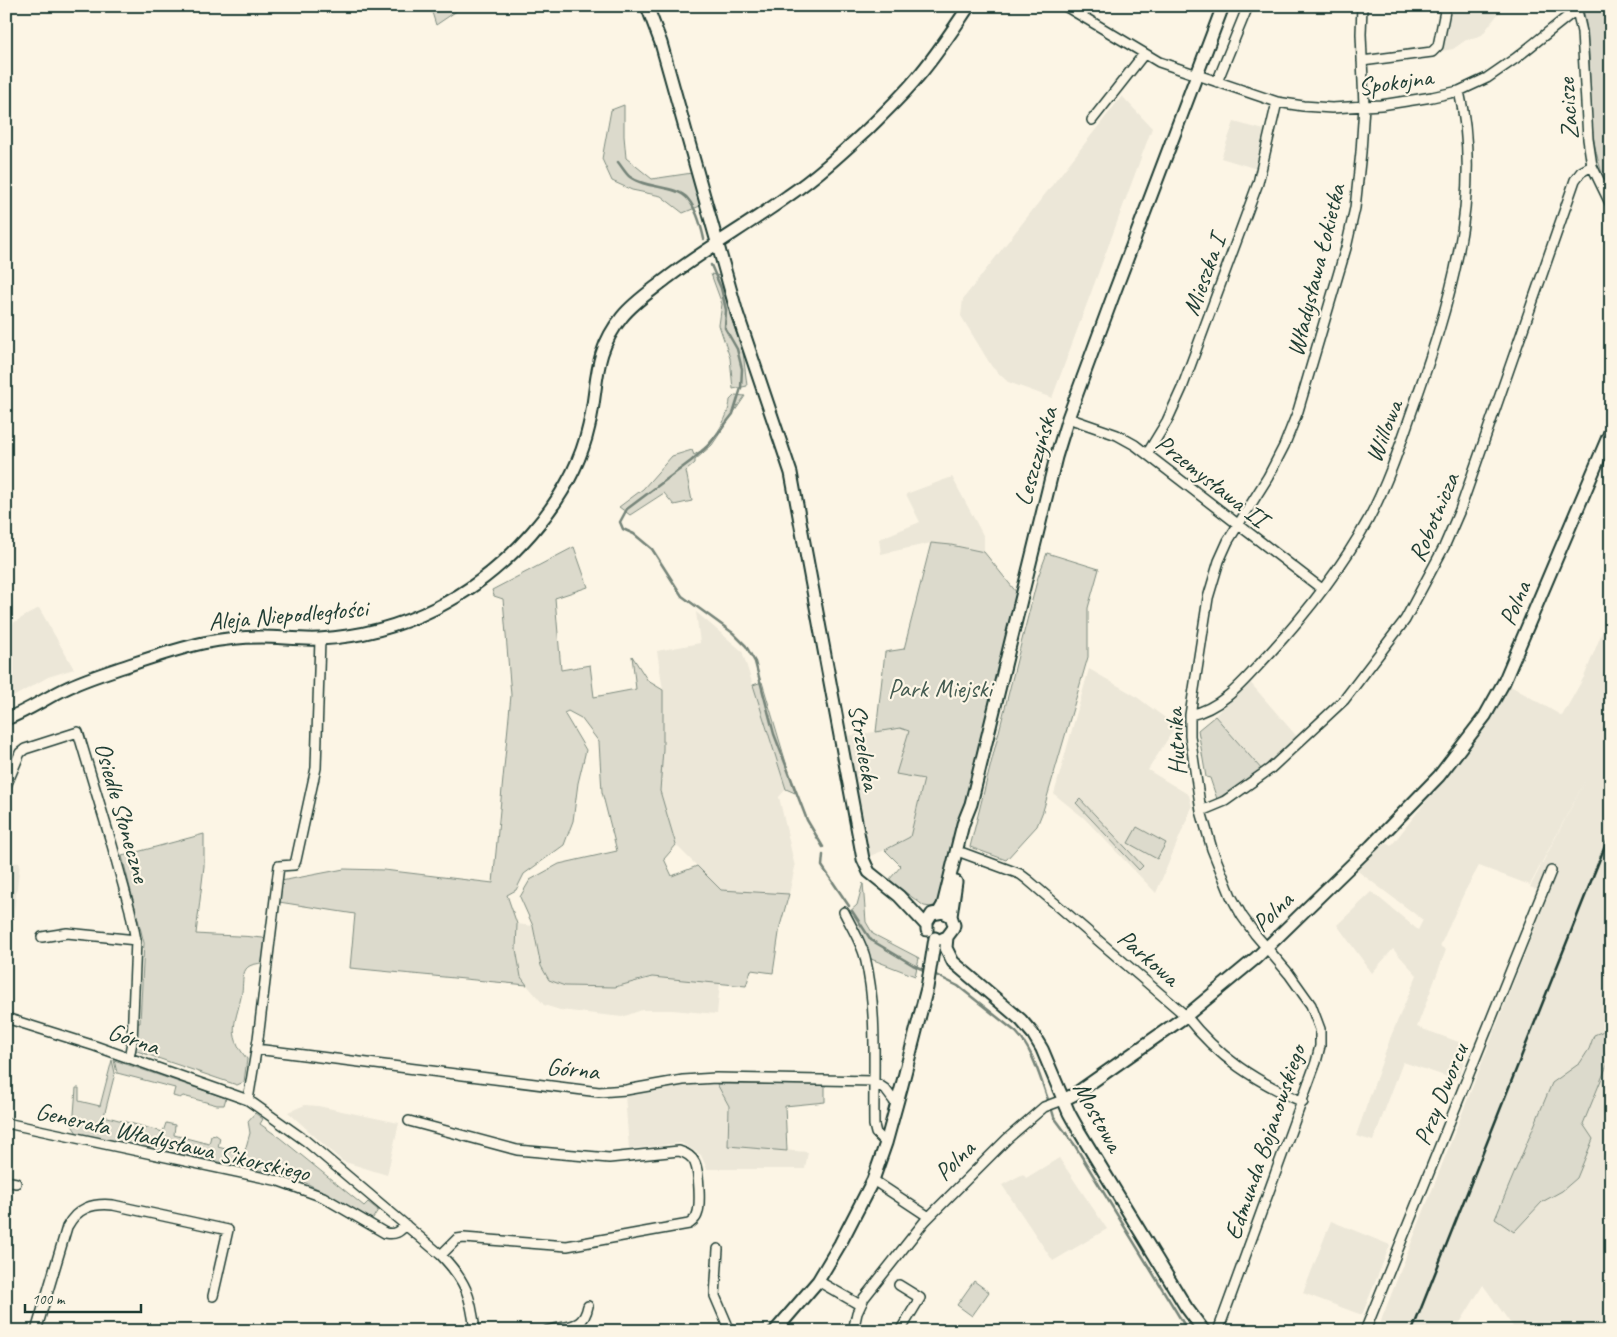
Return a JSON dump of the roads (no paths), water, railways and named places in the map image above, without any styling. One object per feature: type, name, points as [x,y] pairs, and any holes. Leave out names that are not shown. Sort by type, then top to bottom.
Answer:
[{"type":"street","name":"Strzelecka","points":[[647,6],[661,44],[737,313],[791,473],[863,859],[868,872],[899,896],[921,910],[936,913]]},
{"type":"street","name":"Aleja Niepodległości","points":[[6,719],[78,683],[183,648],[216,641],[246,638],[320,639],[371,631],[412,619],[450,601],[486,577],[517,549],[546,514],[577,461],[588,432],[599,362],[616,325],[640,300],[718,243],[752,222],[812,179],[876,121],[916,80],[969,6]]},
{"type":"street","points":[[1065,6],[1159,62],[1197,74]]},
{"type":"street","name":"Leszczyńska","points":[[950,916],[971,804],[1044,502],[1068,418],[1223,6]]},
{"type":"street","points":[[1217,82],[1248,6]]},
{"type":"street","name":"Władysława Łokietka","points":[[1238,525],[1268,477],[1284,446],[1298,411],[1346,248],[1355,208],[1362,152],[1364,106],[1361,34],[1362,6]]},
{"type":"street","points":[[1362,61],[1432,52],[1438,46],[1446,6]]},
{"type":"street","name":"Spokojna","points":[[1197,74],[1277,102],[1303,106],[1332,108],[1432,98],[1459,91],[1487,78],[1516,58],[1576,7]]},
{"type":"street","name":"Zacisze","points":[[1576,7],[1582,32],[1588,139],[1592,166],[1611,205]]},
{"type":"street","points":[[1092,120],[1144,54]]},
{"type":"street","name":"Willowa","points":[[1190,715],[1212,708],[1237,688],[1278,644],[1322,589],[1353,545],[1374,507],[1403,437],[1430,363],[1450,288],[1462,232],[1466,198],[1466,134],[1459,91]]},
{"type":"street","name":"Mieszka I","points":[[1148,454],[1167,421],[1186,380],[1258,183],[1277,102]]},
{"type":"street","name":"Robotnicza","points":[[1201,811],[1225,801],[1270,769],[1304,739],[1344,700],[1405,620],[1444,547],[1460,510],[1574,180],[1581,172],[1592,166]]},
{"type":"street","name":"Przemysława II","points":[[1068,418],[1117,435],[1148,454],[1322,589]]},
{"type":"street","name":"Polna","points":[[853,1331],[860,1305],[884,1270],[929,1217],[1007,1139],[1044,1107],[1075,1094],[1186,1016],[1267,947],[1372,846],[1414,803],[1456,754],[1485,716],[1504,682],[1611,430]]},
{"type":"street","name":"Hutnika","points":[[1238,525],[1219,561],[1213,579],[1190,715],[1190,736],[1201,811],[1212,849],[1231,896],[1246,922],[1267,947]]},
{"type":"street","points":[[248,1100],[279,866],[294,865],[312,789],[317,748],[320,639]]},
{"type":"street","name":"Osiedle Słoneczne","points":[[6,786],[16,759],[25,749],[78,732],[112,844],[136,940],[132,1042],[129,1058]]},
{"type":"street","name":"Leszczyńska","points":[[936,913],[943,905],[971,804]]},
{"type":"street","name":"Parkowa","points":[[962,853],[1020,874],[1033,883],[1186,1016],[1208,1042],[1236,1066],[1276,1090],[1302,1102]]},
{"type":"street","name":"Przy Dworcu","points":[[1365,1331],[1551,871]]},
{"type":"street","name":"Strzelecka","points":[[899,896],[926,925]]},
{"type":"street","points":[[844,912],[864,956],[870,988],[873,1021],[874,1125],[876,1133],[886,1143]]},
{"type":"street","points":[[948,937],[935,938],[930,934],[926,925],[928,919],[936,913],[943,912],[950,916],[954,925],[948,937],[946,948],[953,962]]},
{"type":"street","points":[[42,937],[67,933],[136,940]]},
{"type":"street","points":[[776,1331],[818,1281],[840,1244],[873,1180],[897,1105],[927,988],[935,938]]},
{"type":"street","name":"Edmunda Bojanowskiego","points":[[1218,1331],[1302,1102],[1320,1046],[1320,1030],[1307,999],[1267,947]]},
{"type":"street","points":[[931,964],[938,959],[953,962]]},
{"type":"street","name":"Mostowa","points":[[953,962],[1021,1020],[1033,1034],[1042,1049],[1060,1101],[1186,1307],[1204,1331]]},
{"type":"street","name":"Górna","points":[[6,1018],[129,1058],[248,1100]]},
{"type":"street","name":"Górna","points":[[256,1049],[599,1092],[626,1090],[683,1080],[716,1078],[873,1081]]},
{"type":"street","points":[[873,1081],[885,1089],[897,1105]]},
{"type":"street","points":[[885,1089],[902,1085]]},
{"type":"street","name":"Generała Władysława Sikorskiego","points":[[248,1100],[306,1140],[442,1255],[464,1284],[470,1297],[475,1331]]},
{"type":"street","points":[[409,1121],[517,1150],[609,1158],[679,1151],[692,1158],[697,1169],[699,1210],[694,1220],[689,1224],[567,1246],[464,1238],[457,1239],[442,1255]]},
{"type":"street","name":"Generała Władysława Sikorskiego","points":[[6,1123],[278,1181],[323,1197],[385,1233],[393,1235],[406,1225]]},
{"type":"street","points":[[873,1180],[929,1217]]},
{"type":"street","points":[[36,1331],[67,1227],[76,1214],[86,1207],[99,1204],[113,1205],[228,1230],[213,1296]]},
{"type":"street","points":[[718,1249],[715,1296],[730,1331]]},
{"type":"street","points":[[818,1281],[860,1305]]},
{"type":"street","points":[[899,1285],[920,1298],[900,1331]]},
{"type":"street","points":[[547,1331],[558,1327],[577,1325],[584,1318],[588,1306]]},
{"type":"waterway","points":[[618,162],[628,176],[637,181],[677,191],[688,199],[696,213],[704,239]]},
{"type":"waterway","points":[[711,265],[721,288],[726,310],[725,328],[737,349],[742,369],[741,388],[733,414],[709,445],[691,461],[627,509],[620,522],[623,529],[634,534],[652,549],[682,596],[733,633],[746,646],[755,662],[774,734],[807,820],[823,847]]},
{"type":"waterway","points":[[823,855],[822,866],[849,906]]},
{"type":"waterway","points":[[852,911],[871,940],[926,971]]},
{"type":"waterway","points":[[934,974],[958,986],[1016,1032],[1032,1056],[1049,1102]]},
{"type":"waterway","points":[[1051,1107],[1054,1117],[1074,1144],[1188,1331]]},
{"type":"railway","points":[[1412,1331],[1611,831]]},
{"type":"park label","name":"Park Miejski","points":[[940,688]]}]
